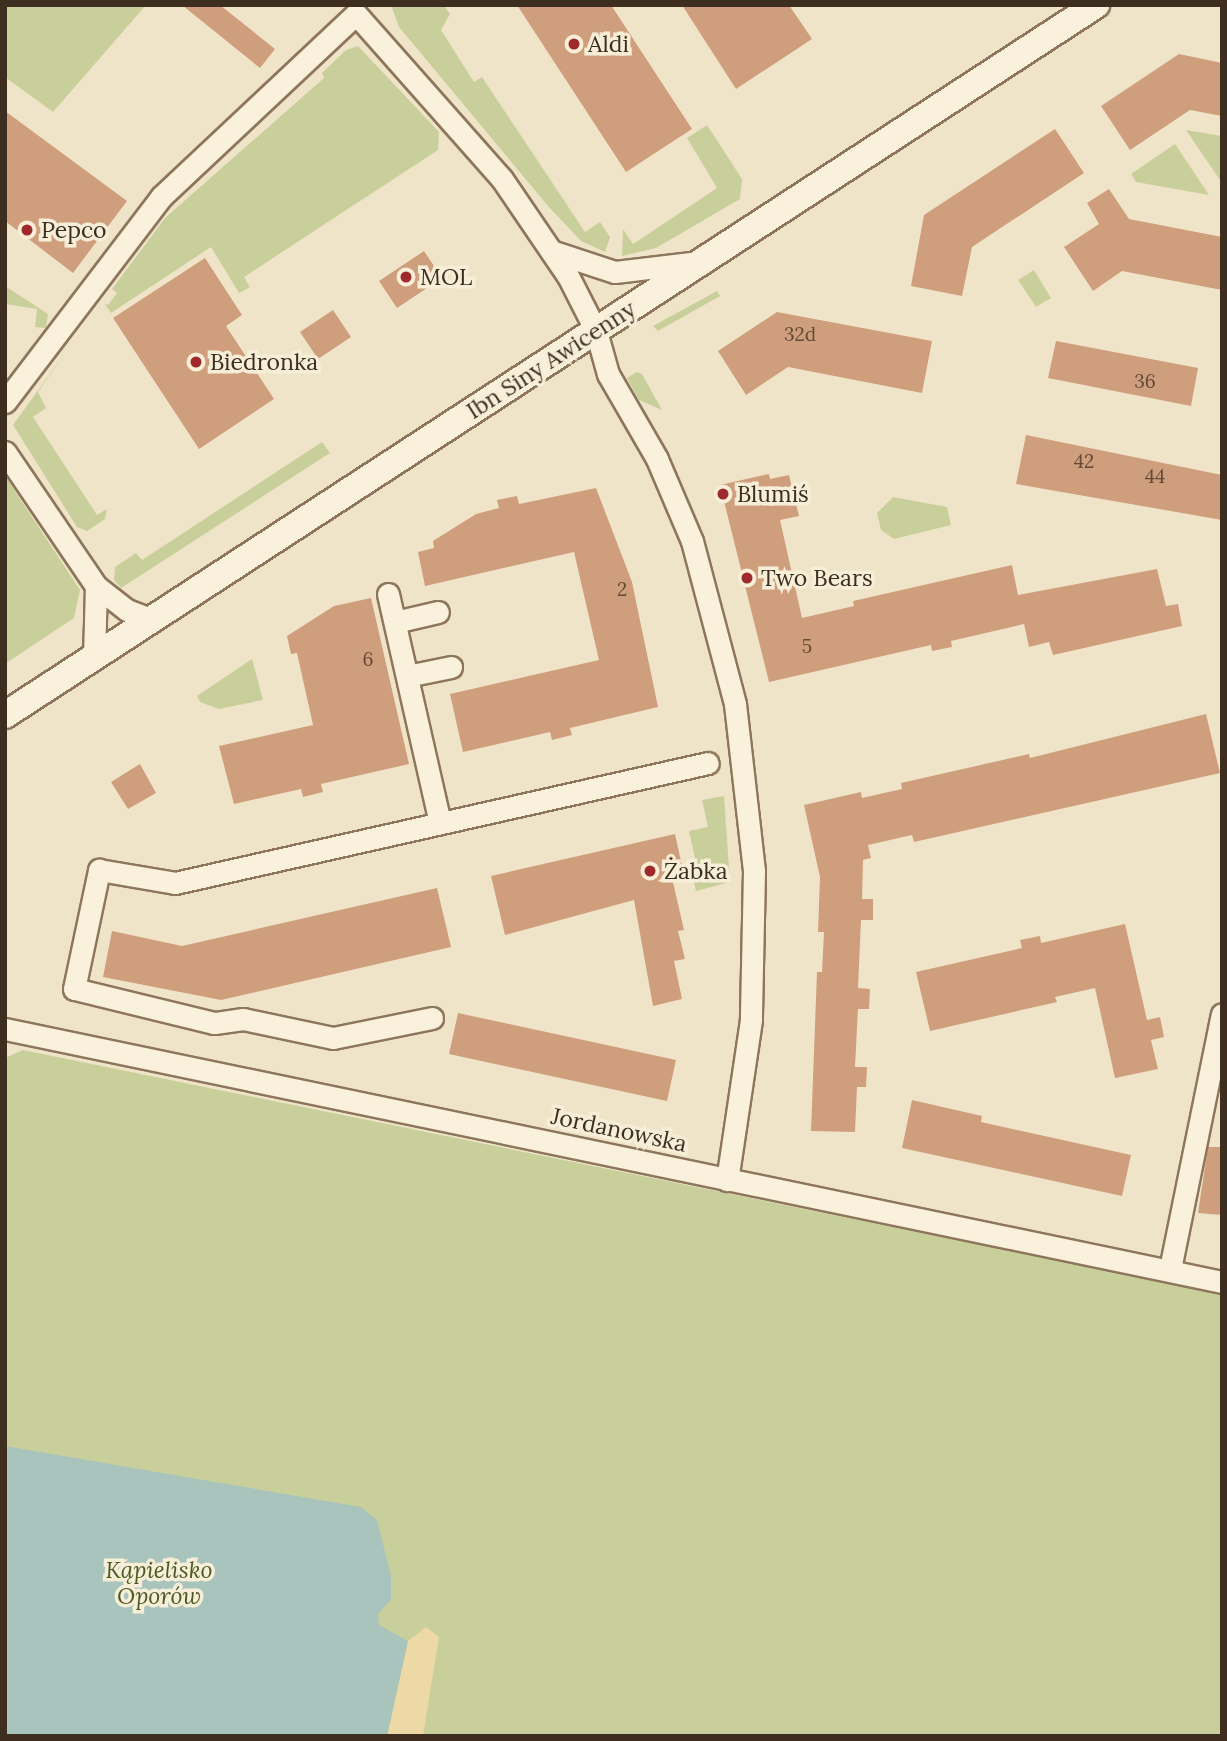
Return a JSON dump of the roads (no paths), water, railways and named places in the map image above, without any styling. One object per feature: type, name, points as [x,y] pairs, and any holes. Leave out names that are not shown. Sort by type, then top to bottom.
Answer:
[{"type":"street","name":"Ibn Siny Awicenny","points":[[5,715],[1097,5]]},
{"type":"street","points":[[5,402],[161,197],[356,14],[465,133],[551,251],[596,331],[608,374],[657,459],[692,541],[718,631],[744,754],[754,871],[754,967],[727,1180]]},
{"type":"street","points":[[551,251],[615,272],[703,261]]},
{"type":"street","points":[[5,452],[96,586],[127,610],[153,620]]},
{"type":"street","points":[[94,657],[96,586]]},
{"type":"street","points":[[388,594],[440,823]]},
{"type":"street","points":[[395,622],[438,612]]},
{"type":"street","points":[[407,676],[451,667]]},
{"type":"street","points":[[432,1018],[333,1038],[243,1018],[214,1023],[74,989],[99,870],[175,883],[708,763]]},
{"type":"street","points":[[1170,1269],[1212,1108],[1222,1014]]},
{"type":"street","name":"Jordanowska","points":[[5,1028],[727,1180],[1170,1269],[1222,1282]]},
{"type":"water","points":[[5,1446],[361,1507],[377,1520],[391,1576],[391,1600],[378,1614],[379,1625],[408,1641],[387,1736],[5,1736]]},
{"type":"place","name":"Aldi","points":[[574,44]]},
{"type":"place","name":"Pepco","points":[[27,230]]},
{"type":"place","name":"MOL","points":[[406,277]]},
{"type":"place","name":"Biedronka","points":[[196,362]]},
{"type":"place","name":"Blumiś","points":[[723,494]]},
{"type":"place","name":"Two Bears","points":[[747,578]]},
{"type":"place","name":"Żabka","points":[[650,871]]},
{"type":"park label","name":"Kąpielisko Oporów","points":[[159,1583]]}]
